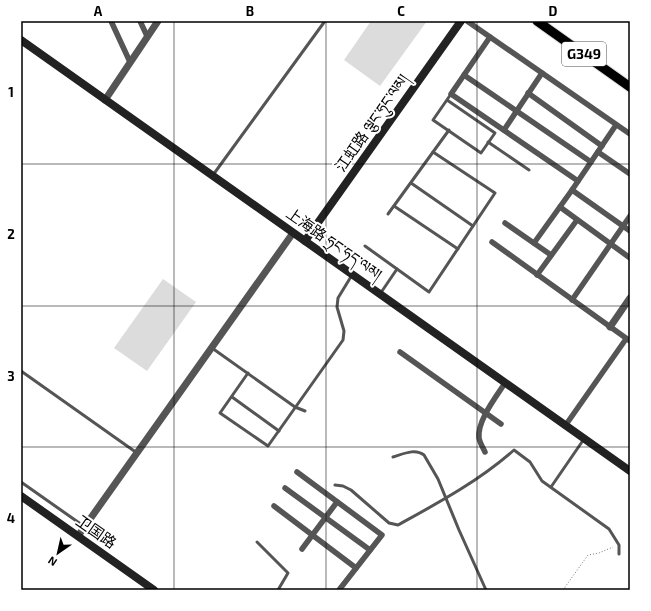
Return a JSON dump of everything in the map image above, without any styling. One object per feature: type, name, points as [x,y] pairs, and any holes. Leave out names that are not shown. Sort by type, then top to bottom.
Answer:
[{"type":"highway","name":"G349","points":[[537,21],[630,87]]},
{"type":"main road","name":"江虹路 ལྕང་ཧུང་ལམ།","points":[[305,241],[461,21]]},
{"type":"main road","name":"上海路 ཧྲང་ཧད་ལམ།","points":[[21,40],[630,471]]},
{"type":"main road","name":"卫国路","points":[[21,496],[154,590]]},
{"type":"street","points":[[111,21],[130,62]]},
{"type":"street","points":[[140,21],[148,36]]},
{"type":"street","points":[[105,100],[158,21]]},
{"type":"street","points":[[467,21],[630,134]]},
{"type":"street","points":[[490,37],[451,94],[578,181]]},
{"type":"street","points":[[504,130],[542,73]]},
{"type":"street","points":[[464,74],[591,162]]},
{"type":"street","points":[[528,93],[602,146]]},
{"type":"street","points":[[534,243],[572,190],[616,124]]},
{"type":"street","points":[[598,152],[630,174]]},
{"type":"street","points":[[572,190],[630,231]]},
{"type":"street","points":[[560,207],[630,258]]},
{"type":"street","points":[[572,300],[630,216]]},
{"type":"street","points":[[537,275],[578,220]]},
{"type":"street","points":[[505,223],[551,255]]},
{"type":"street","points":[[78,536],[293,233]]},
{"type":"street","points":[[492,242],[628,340],[565,426]]},
{"type":"street","points":[[610,327],[628,307],[630,298]]},
{"type":"street","points":[[400,352],[501,424]]},
{"type":"street","points":[[485,452],[479,439],[479,432],[486,413],[505,383]]},
{"type":"street","points":[[297,472],[382,535],[339,590]]},
{"type":"street","points":[[285,488],[370,550]]},
{"type":"street","points":[[302,549],[337,502]]},
{"type":"street","points":[[274,506],[356,568]]},
{"type":"lane","points":[[213,176],[326,21]]},
{"type":"lane","points":[[447,100],[495,133],[481,153],[434,120],[447,100],[451,94]]},
{"type":"lane","points":[[388,214],[448,130]]},
{"type":"lane","points":[[488,142],[529,170]]},
{"type":"lane","points":[[365,246],[430,292],[495,193],[433,152]]},
{"type":"lane","points":[[410,183],[473,226]]},
{"type":"lane","points":[[394,206],[458,250]]},
{"type":"lane","points":[[380,295],[397,269]]},
{"type":"lane","points":[[248,373],[220,412],[268,446],[343,340],[344,331],[337,308],[338,298],[352,275]]},
{"type":"lane","points":[[212,348],[295,407],[305,411]]},
{"type":"lane","points":[[21,371],[137,453]]},
{"type":"lane","points":[[232,397],[279,431]]},
{"type":"lane","points":[[551,487],[584,439]]},
{"type":"lane","points":[[335,485],[343,486],[351,490],[389,523],[398,525],[446,498],[497,465],[514,450],[530,462],[542,481],[609,529],[619,545],[619,554]]},
{"type":"lane","points":[[393,457],[411,451],[420,452],[424,455],[438,479],[486,590]]},
{"type":"lane","points":[[21,482],[85,527]]},
{"type":"lane","points":[[257,542],[288,573],[278,590]]},
{"type":"path","points":[[563,590],[588,555],[599,553],[619,545]]},
{"type":"shaded area","points":[[371,21],[427,21],[380,86],[344,60]]},
{"type":"shaded area","points":[[163,279],[196,302],[147,371],[114,348]]}]
